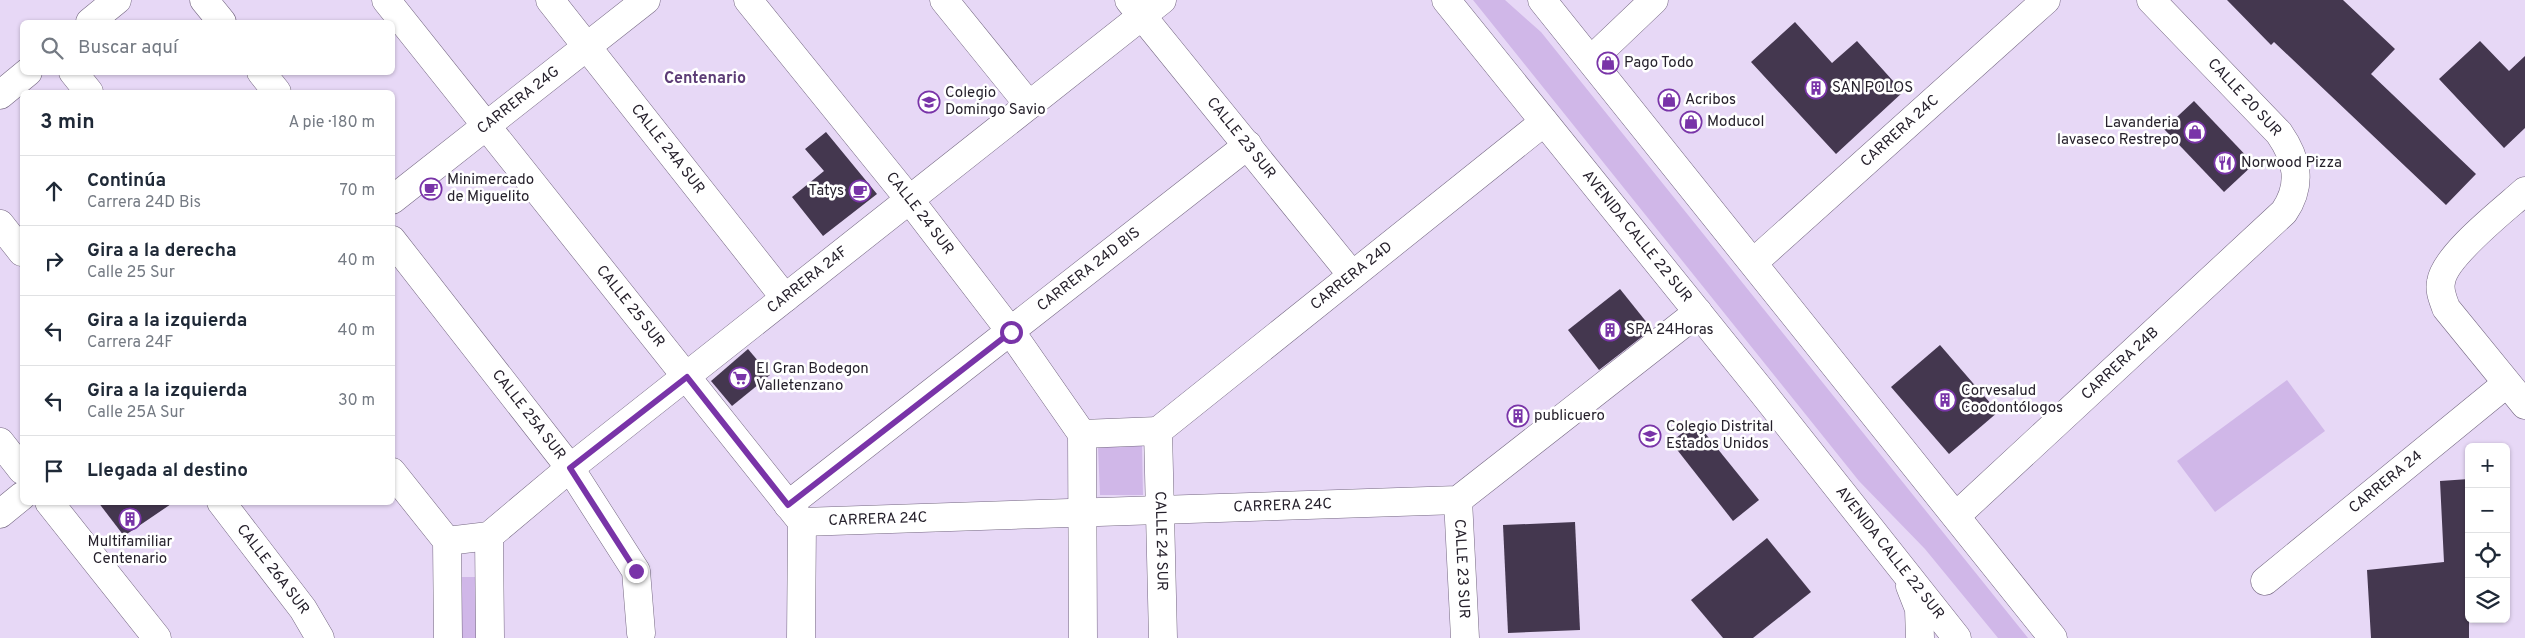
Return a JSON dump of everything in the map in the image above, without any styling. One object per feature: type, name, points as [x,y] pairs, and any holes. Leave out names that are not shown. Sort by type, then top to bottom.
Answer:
[{"type":"street","points":[[92,20],[117,0]]},
{"type":"street","points":[[204,0],[220,20]]},
{"type":"street","name":"CALLE 25 SUR","points":[[386,0],[795,513]]},
{"type":"street","name":"CALLE 24A SUR","points":[[550,0],[785,298]]},
{"type":"street","name":"CARRERA 24G","points":[[395,198],[646,0]]},
{"type":"street","name":"CALLE 24 SUR","points":[[748,0],[909,199],[1011,332],[1082,434]]},
{"type":"street","points":[[944,0],[1028,105]]},
{"type":"street","name":"AVENIDA CALLE 22 SUR","points":[[1446,0],[1698,312],[1957,638]]},
{"type":"street","points":[[1542,0],[2054,638]]},
{"type":"street","points":[[1591,60],[1654,0]]},
{"type":"street","name":"CARRERA 24C","points":[[1754,262],[2046,0]]},
{"type":"street","name":"CALLE 20 SUR","points":[[2151,0],[2279,134],[2288,147],[2297,176],[2296,189],[2284,212]]},
{"type":"street","name":"CARRERA 24F","points":[[488,536],[570,468],[1028,105],[1144,5]]},
{"type":"street","name":"CALLE 23 SUR","points":[[1144,5],[1248,145],[1352,275]]},
{"type":"street","points":[[0,95],[24,75]]},
{"type":"street","points":[[75,75],[87,90]]},
{"type":"street","points":[[263,75],[275,90]]},
{"type":"street","name":"CARRERA 24D","points":[[1158,431],[1544,122]]},
{"type":"street","name":"CARRERA 24D BIS","points":[[795,513],[1011,332],[1248,145]]},
{"type":"street","points":[[2525,191],[2456,254],[2446,267],[2441,280],[2441,293],[2446,308],[2525,405]]},
{"type":"street","name":"CARRERA 24B","points":[[1956,516],[2284,212]]},
{"type":"street","points":[[0,224],[20,249]]},
{"type":"street","name":"CALLE 25A SUR","points":[[395,244],[570,468],[636,571],[641,633]]},
{"type":"street","points":[[1458,500],[1698,312]]},
{"type":"street","name":"CARRERA 24","points":[[2265,580],[2506,384]]},
{"type":"street","points":[[1083,638],[1082,434],[1158,431]]},
{"type":"street","name":"CALLE 24 SUR","points":[[1158,431],[1163,638]]},
{"type":"street","points":[[0,442],[20,467]]},
{"type":"street","points":[[395,476],[447,541],[448,638]]},
{"type":"street","points":[[0,514],[20,498]]},
{"type":"street","name":"CARRERA 24C","points":[[795,513],[1082,513],[1458,500]]},
{"type":"street","name":"CALLE 23 SUR","points":[[1458,500],[1465,638]]},
{"type":"street","points":[[51,505],[157,638]]},
{"type":"street","name":"CALLE 26A SUR","points":[[223,505],[304,609],[320,638]]},
{"type":"street","points":[[795,513],[801,638]]},
{"type":"street","points":[[447,541],[488,536],[490,638]]},
{"type":"street","points":[[1907,575],[1918,609],[1920,638]]},
{"type":"shaded area","points":[[1473,0],[1505,0],[1541,32],[2028,638],[1998,638],[1925,549],[1859,481]]},
{"type":"shaded area","points":[[2287,380],[2325,431],[2215,512],[2177,461]]},
{"type":"shaded area","points":[[1142,446],[1143,495],[1100,495],[1098,447]]},
{"type":"shaded area","points":[[458,577],[476,577],[476,638],[459,638]]},
{"type":"building","points":[[2227,0],[2343,0],[2395,49],[2371,74],[2476,174],[2446,205],[2274,42],[2271,45]]},
{"type":"building","name":"SAN POLOS","points":[[1795,22],[1832,63],[1857,41],[1903,92],[1836,154],[1751,62]]},
{"type":"building","points":[[2480,41],[2509,71],[2525,56],[2525,128],[2504,148],[2439,79]]},
{"type":"building","points":[[2194,101],[2254,164],[2224,192],[2164,129]]},
{"type":"building","points":[[826,132],[877,194],[823,236],[792,197],[824,171],[805,149]]},
{"type":"building","name":"SPA 24Horas","points":[[1620,289],[1652,329],[1599,370],[1568,330]]},
{"type":"building","name":"Corvesalud Coodontólogos","points":[[1940,345],[1998,412],[1949,454],[1891,387]]},
{"type":"building","name":"El Gran Bodegon Valletenzano","points":[[748,349],[770,375],[732,406],[711,381]]},
{"type":"building","points":[[1696,422],[1759,500],[1733,521],[1671,442]]},
{"type":"building","points":[[2465,479],[2465,623],[2469,623],[2469,638],[2371,638],[2367,570],[2444,562],[2440,481]]},
{"type":"building","name":"Multifamiliar Centenario","points":[[100,505],[170,505],[124,536]]},
{"type":"building","points":[[1575,522],[1580,630],[1508,633],[1503,525]]},
{"type":"building","points":[[1767,538],[1811,592],[1753,638],[1723,638],[1691,600]]},
{"type":"place","name":"Pago Todo","points":[[1608,63]]},
{"type":"place","name":"SAN POLOS","points":[[1816,88]]},
{"type":"place","name":"Acribos","points":[[1669,100]]},
{"type":"place","name":"Colegio Domingo Savio","points":[[929,102]]},
{"type":"place","name":"Moducol","points":[[1691,122]]},
{"type":"place","name":"Lavanderia lavaseco Restrepo","points":[[2195,132]]},
{"type":"place","name":"Norwood Pizza","points":[[2225,163]]},
{"type":"place","name":"Minimercado de Miguelito","points":[[431,189]]},
{"type":"place","name":"Tatys","points":[[860,191]]},
{"type":"place","name":"SPA 24Horas","points":[[1610,330]]},
{"type":"place","name":"El Gran Bodegon Valletenzano","points":[[740,378]]},
{"type":"place","name":"Corvesalud Coodontólogos","points":[[1945,400]]},
{"type":"place","name":"publicuero","points":[[1518,416]]},
{"type":"place","name":"Colegio Distrital Estados Unidos","points":[[1650,436]]},
{"type":"place","name":"Multifamiliar Centenario","points":[[130,519]]},
{"type":"district","name":"Centenario","points":[[705,79]]},
{"type":"route","points":[[636,571],[570,468],[687,377],[788,505],[1011,332]]}]
